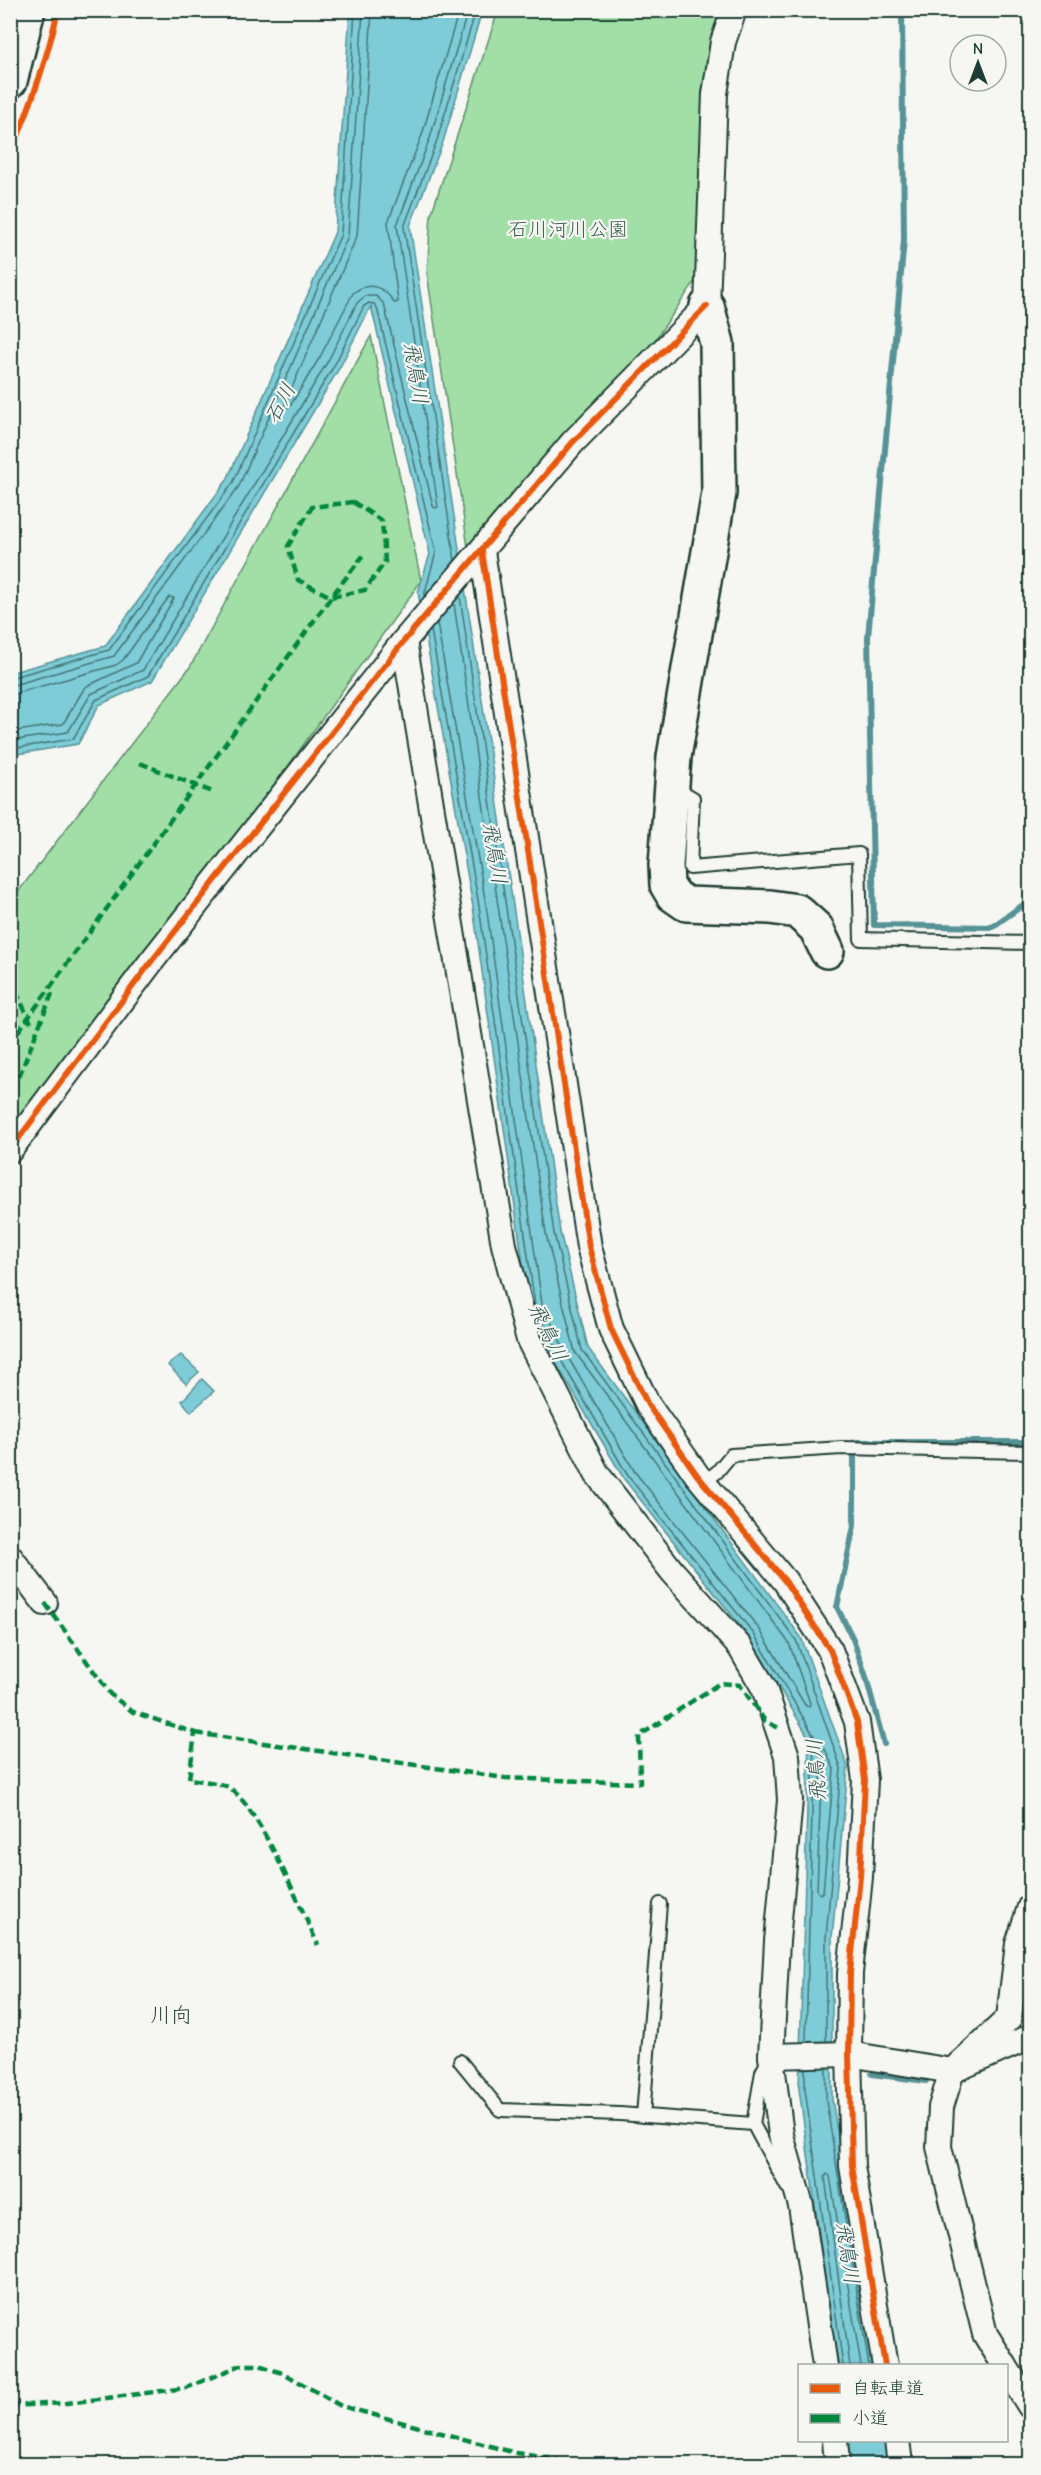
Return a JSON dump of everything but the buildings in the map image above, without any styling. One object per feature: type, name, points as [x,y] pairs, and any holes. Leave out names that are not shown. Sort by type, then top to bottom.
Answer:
[{"type":"street","points":[[10,81],[28,10]]},
{"type":"street","points":[[734,10],[723,42],[715,94],[707,306],[717,343],[719,493],[674,756],[666,865],[667,885],[673,895],[686,904],[770,907],[797,911],[816,928],[827,951]]},
{"type":"street","points":[[10,1150],[151,962],[404,641],[573,442],[707,306]]},
{"type":"street","points":[[474,560],[589,1247],[611,1329],[648,1405],[703,1483],[784,1581],[830,1650],[857,1722],[865,1780],[860,1877],[843,2054],[852,2166],[885,2364]]},
{"type":"street","points":[[404,641],[504,1245],[529,1340],[597,1474],[672,1571],[740,1647],[764,1688],[787,1756],[790,1800],[777,1941],[775,2055],[781,2135],[799,2197],[825,2364]]},
{"type":"street","points":[[10,1557],[45,1603]]},
{"type":"street","points":[[1004,2364],[985,2334],[939,2147],[941,2107],[952,2071],[1009,2018],[1018,1944],[1030,1907]]},
{"type":"street","points":[[775,2055],[843,2054],[952,2071],[1030,2037]]},
{"type":"street","points":[[1008,2370],[1030,2406]]},
{"type":"street","points":[[835,2442],[837,2464]]},
{"type":"street","points":[[897,2442],[900,2464]]},
{"type":"lane","points":[[672,786],[693,798],[690,868],[859,854],[861,939],[1030,944]]},
{"type":"lane","points":[[703,1483],[717,1472],[731,1455],[842,1448],[1030,1452]]},
{"type":"lane","points":[[643,2116],[660,1904]]},
{"type":"lane","points":[[775,2055],[762,2072],[753,2124],[786,2186],[799,2197]]},
{"type":"lane","points":[[460,2061],[500,2110],[643,2116],[753,2124]]},
{"type":"green space","name":"石川河川公園","points":[[498,11],[725,11],[702,271],[644,356],[469,554],[427,273],[431,215]]},
{"type":"green space","points":[[371,336],[421,581],[11,1152],[11,901],[190,667]]},
{"type":"water","points":[[350,11],[482,11],[443,142],[410,226],[560,1232],[588,1348],[801,1637],[848,1767],[832,1938],[832,2099],[875,2364],[837,2364],[799,2089],[809,1738],[749,1637],[624,1479],[557,1365],[529,1307],[473,907],[418,592],[430,554],[371,306],[340,367],[152,681],[99,705],[78,744],[11,755],[11,671],[105,646],[227,480],[335,232]]},
{"type":"water","points":[[181,1355],[199,1372],[186,1384],[168,1365]]},
{"type":"water","points":[[202,1379],[214,1391],[191,1412],[182,1401]]},
{"type":"water","points":[[846,2442],[887,2442],[889,2464],[849,2464]]},
{"type":"waterway","points":[[902,10],[904,240],[868,637],[874,925],[992,927],[1030,900]]},
{"type":"waterway","points":[[855,1442],[1030,1442]]},
{"type":"waterway","points":[[854,1456],[854,1526],[837,1607],[853,1639],[884,1744]]},
{"type":"waterway","points":[[872,2074],[926,2081]]},
{"type":"marked path","points":[[353,502],[382,521],[385,562],[365,590],[331,597],[298,580],[288,546],[312,507],[353,502]]},
{"type":"marked path","points":[[10,1043],[331,597],[363,556]]},
{"type":"marked path","points":[[140,763],[215,793]]},
{"type":"marked path","points":[[10,979],[31,1023]]},
{"type":"marked path","points":[[10,1087],[20,1074],[53,991]]},
{"type":"marked path","points":[[45,1603],[110,1694],[133,1712],[195,1733],[189,1779],[226,1786],[238,1795],[264,1833],[318,1945]]},
{"type":"marked path","points":[[195,1733],[505,1778],[640,1783],[639,1736],[720,1683],[740,1685],[765,1721],[779,1728]]},
{"type":"marked path","points":[[10,2406],[67,2403],[186,2388],[241,2365],[259,2365],[285,2374],[341,2406],[516,2453],[584,2464]]},
{"type":"cycle path","points":[[10,155],[37,84],[58,10]]},
{"type":"cycle path","points":[[10,1150],[151,962],[404,641],[573,442],[707,306]]},
{"type":"cycle path","points":[[482,551],[589,1247],[611,1329],[648,1405],[697,1475],[785,1581],[830,1650],[857,1722],[865,1780],[860,1877],[850,1973],[849,2054],[852,2166],[885,2364]]},
{"type":"district","name":"川向","points":[[171,2015]]},
{"type":"water label","name":"飛鳥川","points":[[416,373]]},
{"type":"water label","name":"石川","points":[[280,403]]},
{"type":"water label","name":"飛鳥川","points":[[495,853]]},
{"type":"water label","name":"飛鳥川","points":[[548,1332]]},
{"type":"water label","name":"飛鳥川","points":[[816,1770]]},
{"type":"water label","name":"飛鳥川","points":[[848,2253]]}]
